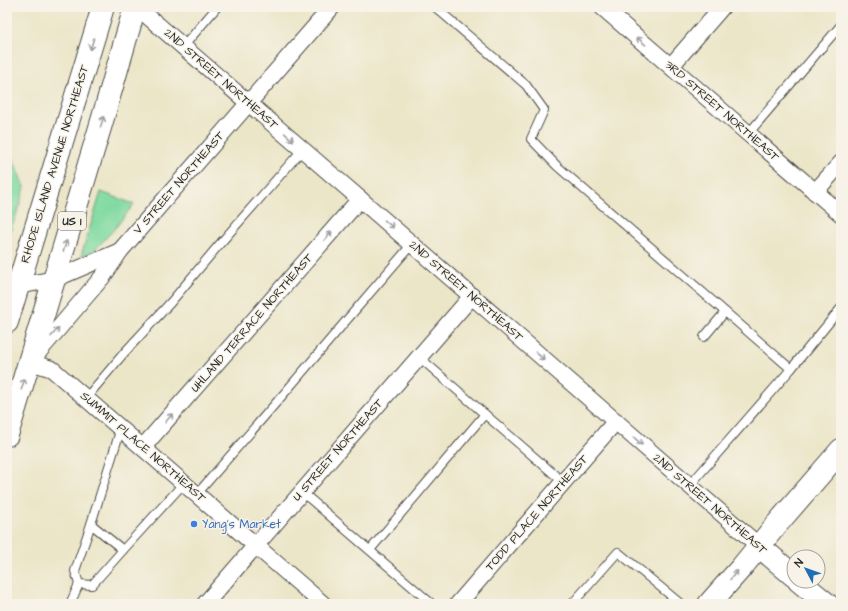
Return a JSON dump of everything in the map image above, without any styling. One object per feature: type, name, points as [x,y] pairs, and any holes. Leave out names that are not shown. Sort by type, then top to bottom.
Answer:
[{"type":"main road","name":"RHODE ISLAND AVENUE NORTHEAST","points":[[7,322],[104,7]]},
{"type":"main road","name":"US 1","points":[[7,435],[136,7]]},
{"type":"main road","points":[[709,604],[841,450]]},
{"type":"main road","name":"2ND STREET NORTHEAST","points":[[759,546],[786,569]]},
{"type":"main road","points":[[809,589],[827,604]]},
{"type":"street","name":"2ND STREET NORTHEAST","points":[[136,7],[360,199],[759,546]]},
{"type":"street","name":"V STREET NORTHEAST","points":[[30,362],[104,275],[120,251],[332,7]]},
{"type":"street","name":"3RD STREET NORTHEAST","points":[[602,7],[841,214]]},
{"type":"street","points":[[671,66],[720,8]]},
{"type":"street","points":[[815,192],[841,163]]},
{"type":"street","name":"UHLAND TERRACE NORTHEAST","points":[[143,447],[360,199]]},
{"type":"street","points":[[18,286],[55,279],[120,251]]},
{"type":"street","name":"U STREET NORTHEAST","points":[[212,602],[256,546],[472,296]]},
{"type":"street","name":"SUMMIT PLACE NORTHEAST","points":[[30,362],[52,369],[323,604]]},
{"type":"street","name":"TODD PLACE NORTHEAST","points":[[458,604],[616,421]]},
{"type":"lane","points":[[183,47],[216,7]]},
{"type":"lane","points":[[435,7],[526,85],[544,110],[531,139],[557,166],[791,370]]},
{"type":"lane","points":[[748,134],[841,25]]},
{"type":"lane","points":[[86,398],[303,150]]},
{"type":"lane","points":[[197,494],[412,244]]},
{"type":"lane","points":[[690,486],[791,370],[841,308]]},
{"type":"lane","points":[[704,337],[725,312]]},
{"type":"lane","points":[[419,357],[563,482]]},
{"type":"lane","points":[[370,550],[485,414]]},
{"type":"lane","points":[[70,604],[79,584],[75,570],[121,428]]},
{"type":"lane","points":[[79,584],[92,585],[184,483]]},
{"type":"lane","points":[[302,492],[432,604]]},
{"type":"lane","points":[[91,524],[123,550]]},
{"type":"lane","points":[[572,604],[618,552],[681,604]]},
{"type":"green space","points":[[7,145],[25,188],[7,243]]},
{"type":"green space","points":[[101,192],[134,204],[116,227],[93,252],[81,256]]},
{"type":"place","name":"Yang's Market","points":[[194,524]]}]
